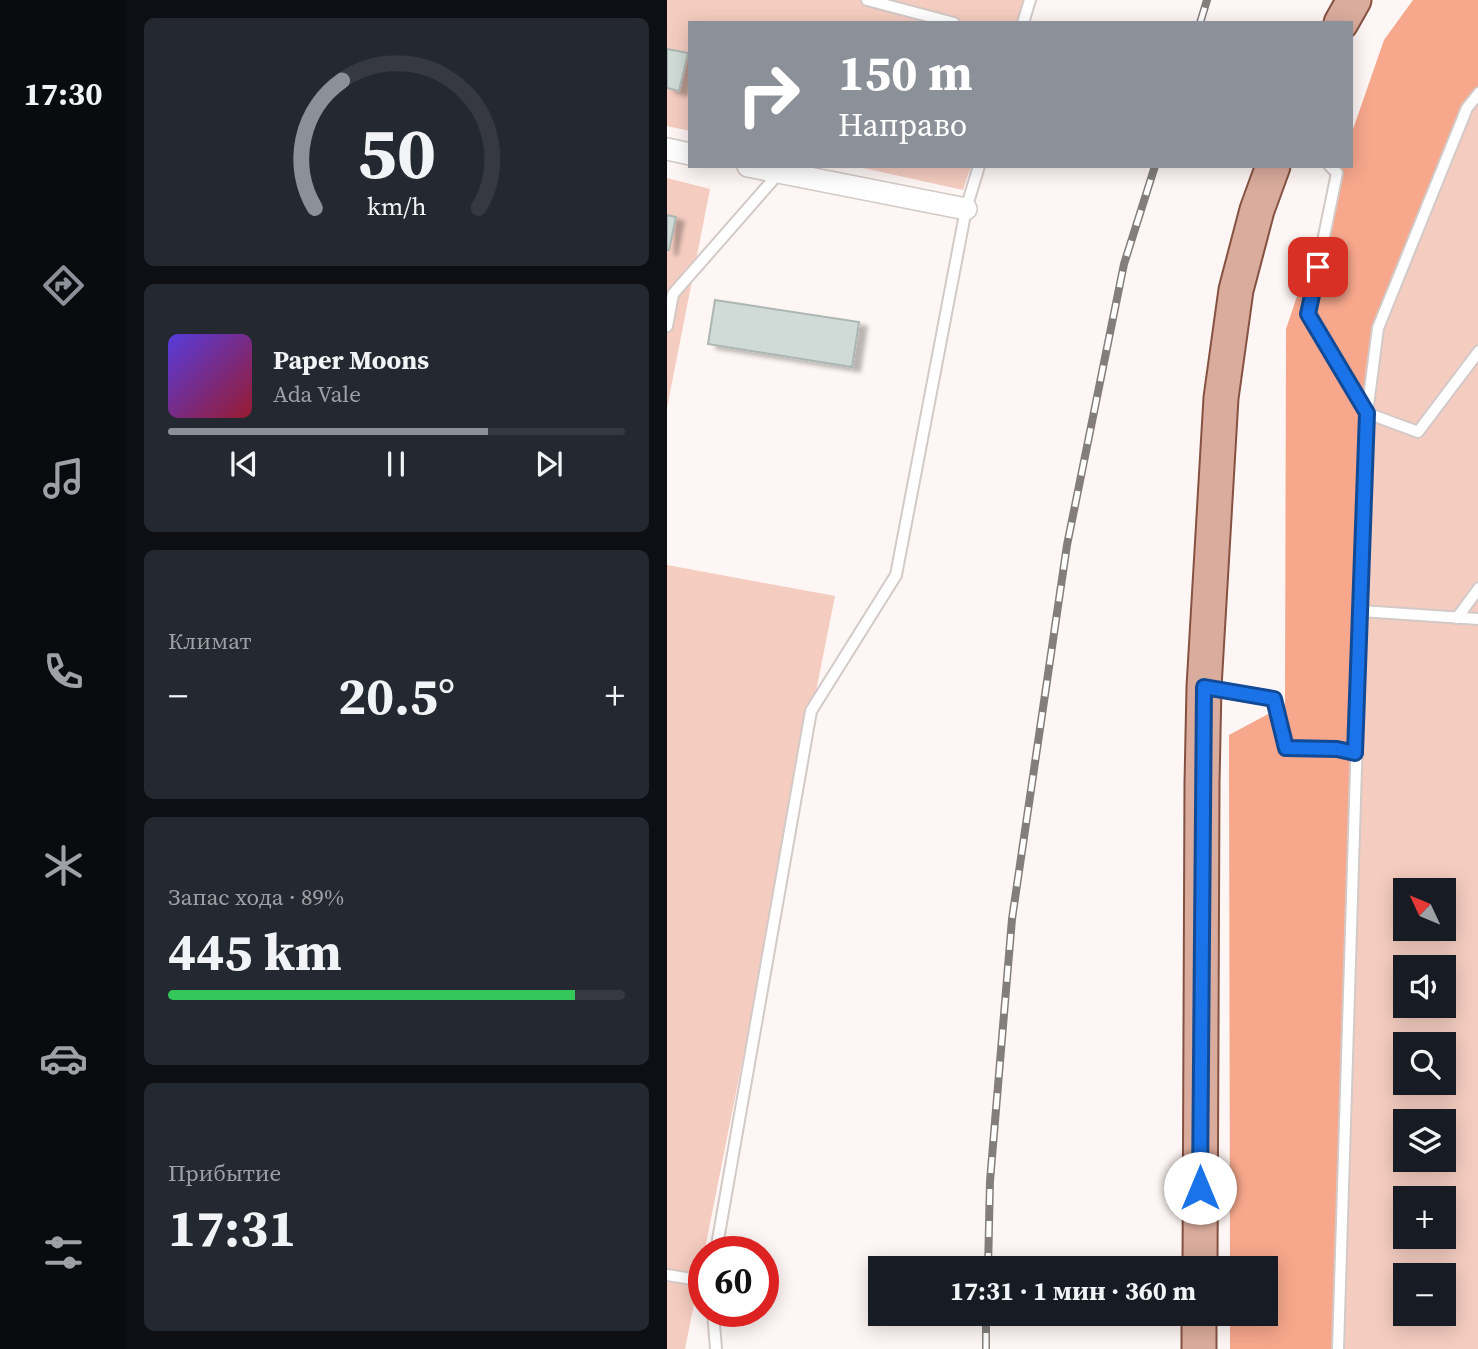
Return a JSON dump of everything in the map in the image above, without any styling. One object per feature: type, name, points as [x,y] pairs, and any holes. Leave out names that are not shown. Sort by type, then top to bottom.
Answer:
[{"type":"main road","points":[[1342,21],[1354,0]]},
{"type":"main road","points":[[1200,1256],[1204,687],[1221,398],[1236,290],[1257,210],[1272,168]]},
{"type":"main road","points":[[1199,1349],[1200,1326]]},
{"type":"street","points":[[667,149],[688,154]]},
{"type":"street","points":[[756,168],[966,209]]},
{"type":"lane","points":[[867,0],[947,21]]},
{"type":"lane","points":[[1024,21],[1030,0]]},
{"type":"lane","points":[[1338,1349],[1367,413],[1378,328],[1467,108],[1478,93]]},
{"type":"lane","points":[[719,1236],[811,711],[896,576],[966,209],[978,168]]},
{"type":"lane","points":[[1332,168],[1337,173],[1308,314],[1367,413],[1418,432],[1478,351]]},
{"type":"lane","points":[[667,326],[670,294],[779,173]]},
{"type":"lane","points":[[1457,618],[1478,588]]},
{"type":"lane","points":[[1361,611],[1478,620]]},
{"type":"lane","points":[[1204,687],[1274,699],[1286,748],[1337,749],[1355,753]]},
{"type":"lane","points":[[667,1275],[688,1278]]},
{"type":"lane","points":[[714,1327],[716,1349]]},
{"type":"shaded area","points":[[667,0],[1027,0],[1020,21],[688,21],[688,131],[667,126]]},
{"type":"shaded area","points":[[1413,0],[1478,0],[1478,93],[1378,328],[1367,413],[1338,1349],[1230,1349],[1230,1326],[1278,1326],[1278,1256],[1230,1256],[1229,735],[1285,705],[1286,329],[1340,168],[1353,168],[1353,129],[1384,40]]},
{"type":"shaded area","points":[[1478,93],[1478,1349],[1338,1349],[1367,413],[1378,328]]},
{"type":"shaded area","points":[[863,168],[970,168],[963,190]]},
{"type":"shaded area","points":[[667,178],[710,189],[667,408]]},
{"type":"shaded area","points":[[667,565],[835,596],[708,1236],[688,1236],[689,1327],[685,1349],[667,1349]]},
{"type":"building","points":[[667,49],[688,53],[679,91],[667,88]]},
{"type":"building","points":[[667,215],[676,217],[669,250],[667,250]]},
{"type":"building","points":[[715,300],[859,322],[852,367],[708,344]]},
{"type":"railway","points":[[1201,21],[1207,0]]},
{"type":"railway","points":[[988,1256],[990,1181],[1012,919],[1067,545],[1124,264],[1154,168]]},
{"type":"railway","points":[[986,1326],[986,1349]]},
{"type":"route","points":[[1200,1188],[1204,687],[1274,699],[1286,748],[1337,749],[1355,753],[1367,413],[1308,314],[1318,267]]}]
